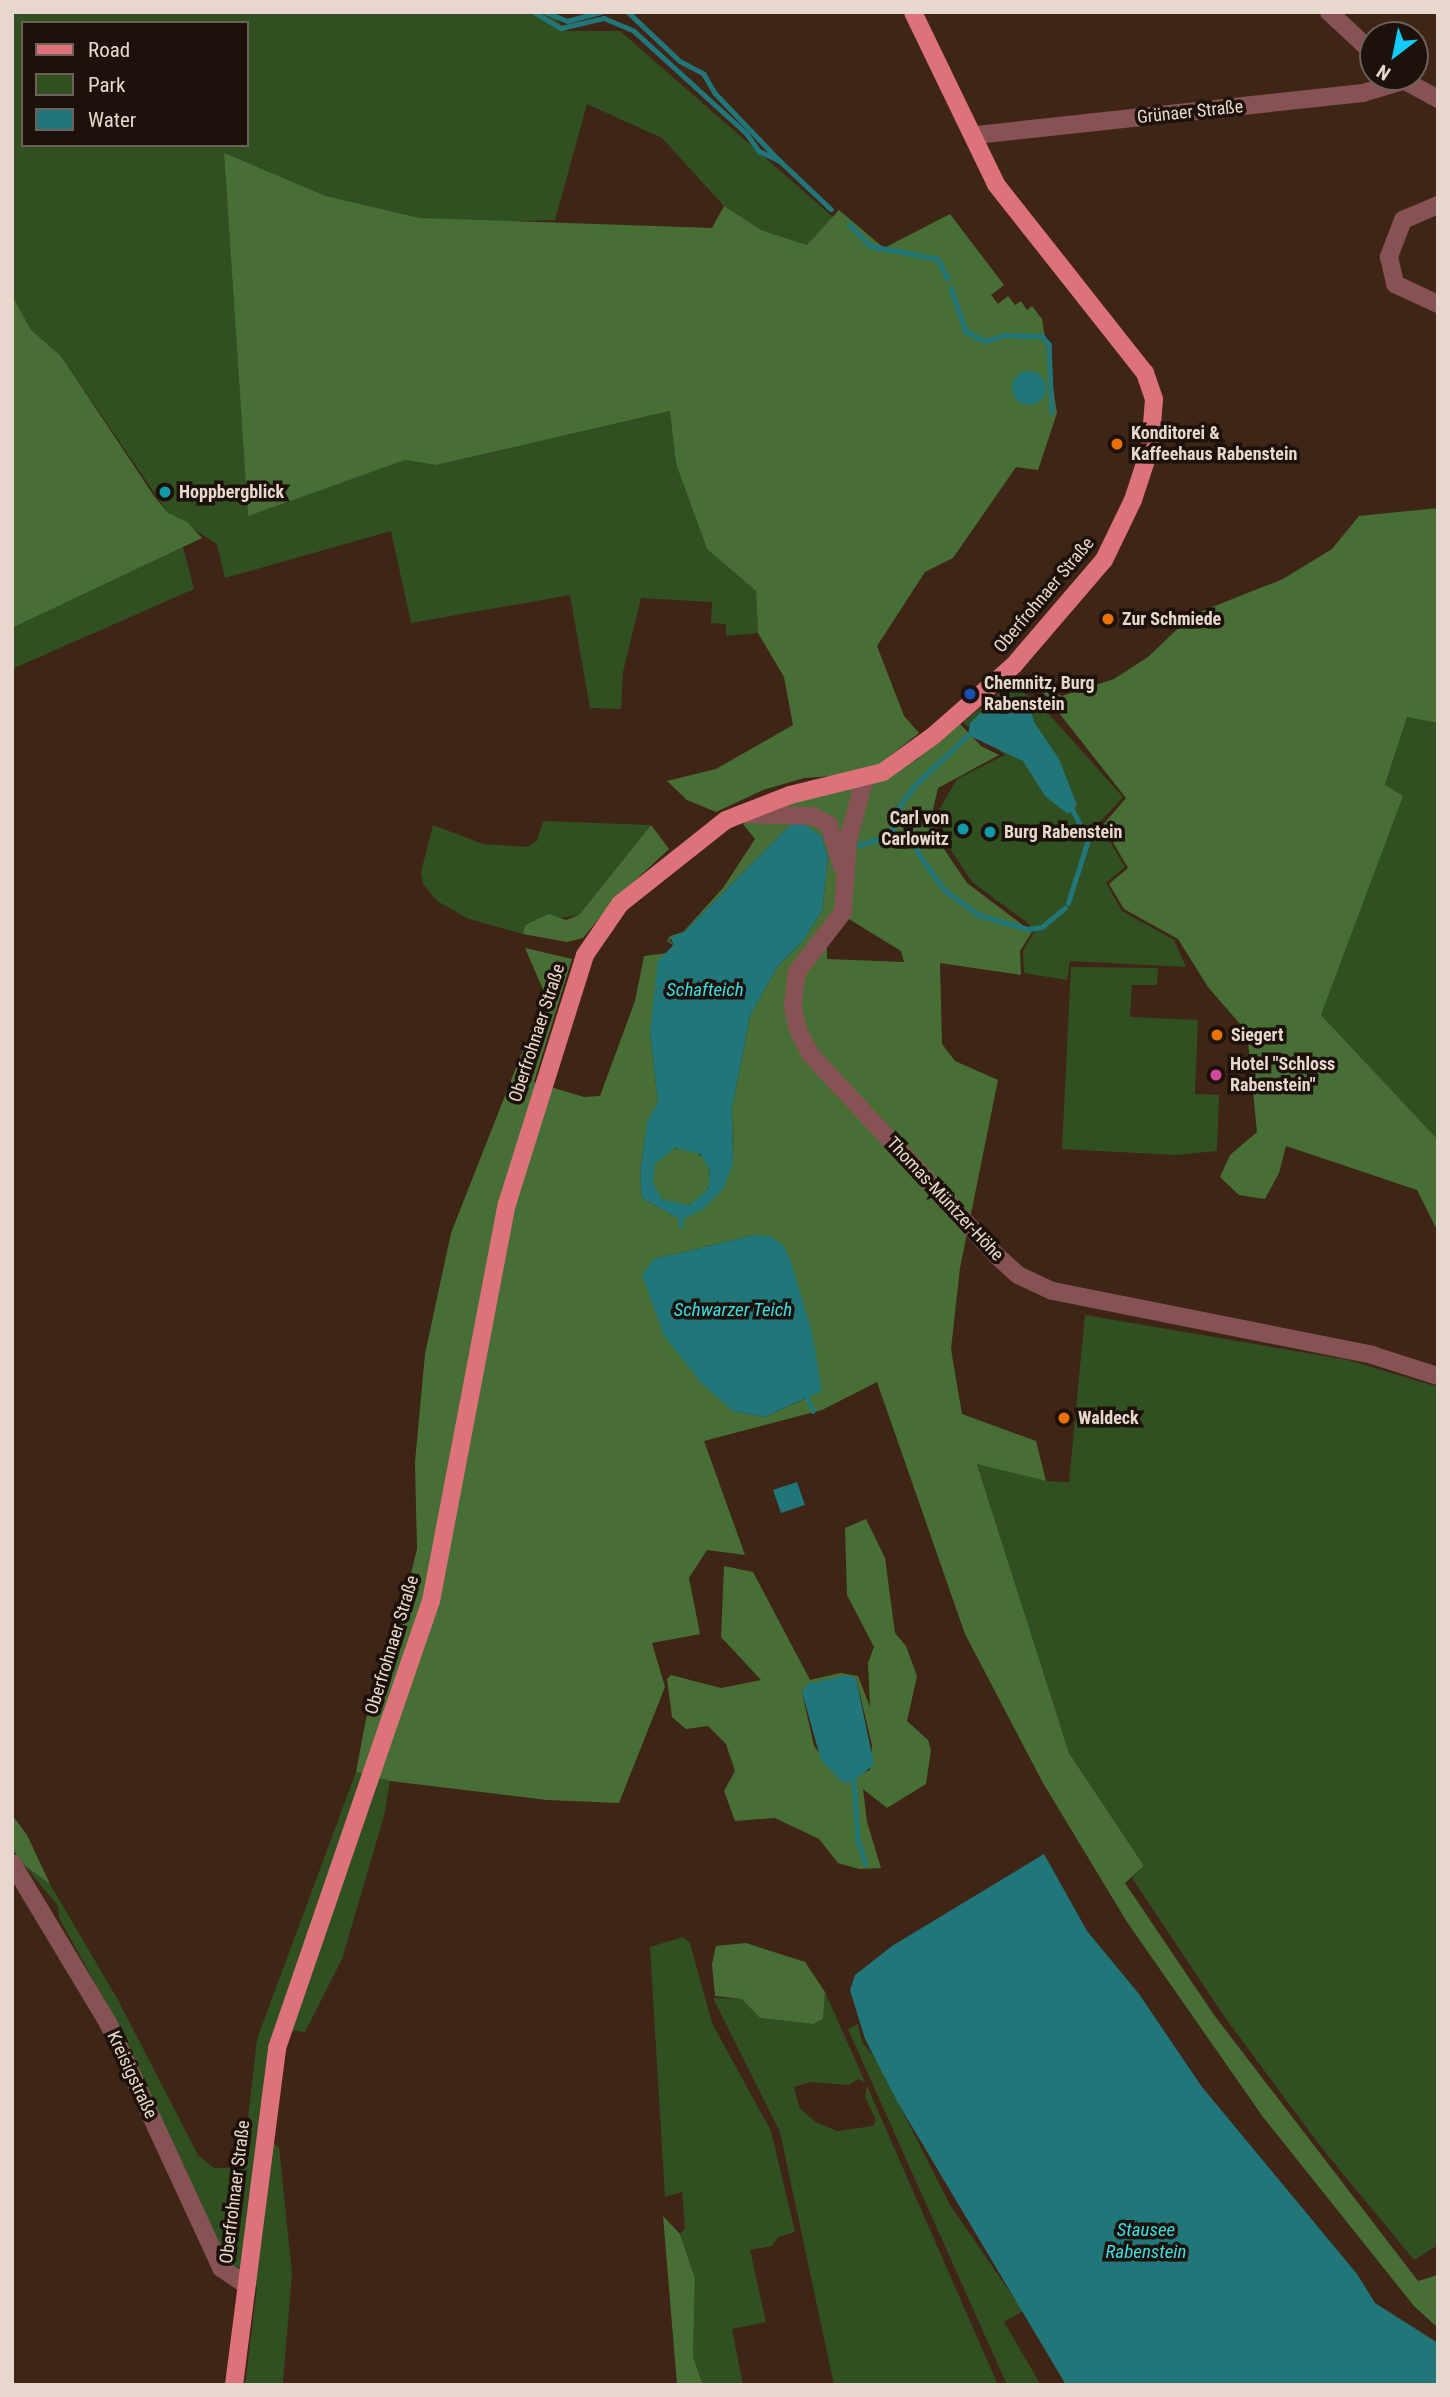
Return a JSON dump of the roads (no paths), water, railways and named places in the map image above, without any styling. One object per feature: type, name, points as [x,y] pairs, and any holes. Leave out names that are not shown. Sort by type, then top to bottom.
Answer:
[{"type":"main road","name":"Oberfrohnaer Straße","points":[[234,2385],[277,2048],[431,1601],[507,1204],[552,1050],[585,955],[620,904],[726,820],[790,795],[883,772],[925,743],[1014,665],[1104,560],[1133,500],[1150,448],[1154,399],[1145,373],[996,184],[976,135],[913,12]]},
{"type":"street","points":[[1329,12],[1359,40]]},
{"type":"street","name":"Grünaer Straße","points":[[976,135],[1368,91]]},
{"type":"street","points":[[1438,205],[1403,220],[1388,257],[1395,284],[1438,304]]},
{"type":"street","name":"Thomas-Müntzer-Höhe","points":[[865,778],[843,870],[843,912],[797,972],[793,1007],[798,1030],[811,1055],[1018,1275],[1053,1291],[1372,1354],[1438,1376]]},
{"type":"street","points":[[741,814],[813,816],[829,825],[843,870]]},
{"type":"street","name":"Kreisigstraße","points":[[12,1863],[108,2023],[221,2269],[246,2285]]},
{"type":"water","points":[[1029,371],[1041,376],[1046,388],[1041,400],[1029,405],[1017,400],[1012,388],[1017,376]]},
{"type":"water","points":[[1016,697],[1029,704],[1034,722],[1059,759],[1077,805],[1068,814],[1045,796],[1023,761],[968,735],[970,723],[985,709],[1001,698]]},
{"type":"water","name":"Schafteich","points":[[801,821],[822,837],[828,858],[822,911],[803,941],[778,966],[750,1016],[732,1109],[733,1164],[723,1189],[702,1210],[681,1220],[642,1198],[640,1174],[647,1122],[658,1102],[650,1032],[658,960],[674,945],[670,937],[684,932],[789,826]],"holes":[[[675,1148],[700,1154],[710,1171],[708,1189],[690,1205],[663,1200],[653,1183],[655,1164]]]},
{"type":"water","name":"Schwarzer Teich","points":[[754,1235],[770,1236],[784,1246],[791,1262],[812,1332],[822,1391],[764,1417],[733,1411],[703,1385],[664,1336],[642,1275],[654,1259]]},
{"type":"water","points":[[797,1482],[805,1505],[781,1513],[773,1490]]},
{"type":"water","points":[[846,1675],[856,1678],[874,1765],[850,1783],[842,1782],[821,1760],[802,1692],[808,1684]]},
{"type":"water","name":"Stausee Rabenstein","points":[[1044,1854],[1087,1931],[1139,1994],[1202,2087],[1357,2274],[1375,2303],[1438,2343],[1438,2385],[1066,2385],[898,2103],[865,2039],[850,1990],[855,1975],[892,1946]]},
{"type":"waterway","points":[[534,12],[561,28],[604,18],[634,31],[747,134],[759,151],[780,161],[831,209]]},
{"type":"waterway","points":[[546,12],[567,21],[600,12]]},
{"type":"waterway","points":[[628,12],[680,61],[704,74],[715,93],[780,161]]},
{"type":"waterway","points":[[849,224],[871,246],[938,259],[948,279]]},
{"type":"waterway","points":[[951,288],[966,331],[985,341],[1005,335],[1042,336],[1049,344],[1052,412]]},
{"type":"waterway","points":[[859,845],[891,835],[899,807],[914,786],[968,735]]},
{"type":"waterway","points":[[899,807],[919,854],[933,874],[946,891],[979,915],[1028,929],[1042,927],[1065,908]]},
{"type":"waterway","points":[[1068,903],[1088,840],[1072,810]]},
{"type":"waterway","points":[[681,1220],[681,1225]]},
{"type":"waterway","points":[[807,1398],[813,1411]]},
{"type":"waterway","points":[[854,1781],[858,1840],[866,1864]]},
{"type":"place","name":"Konditorei & Kaffeehaus Rabenstein","points":[[1117,444]]},
{"type":"place","name":"Hoppbergblick","points":[[165,492]]},
{"type":"place","name":"Zur Schmiede","points":[[1108,619]]},
{"type":"place","name":"Chemnitz, Burg Rabenstein","points":[[970,694]]},
{"type":"place","name":"Carl von Carlowitz","points":[[963,829]]},
{"type":"place","name":"Burg Rabenstein","points":[[990,832]]},
{"type":"place","name":"Siegert","points":[[1217,1035]]},
{"type":"place","name":"Hotel \"Schloss Rabenstein\"","points":[[1216,1075]]},
{"type":"place","name":"Waldeck","points":[[1064,1418]]}]
